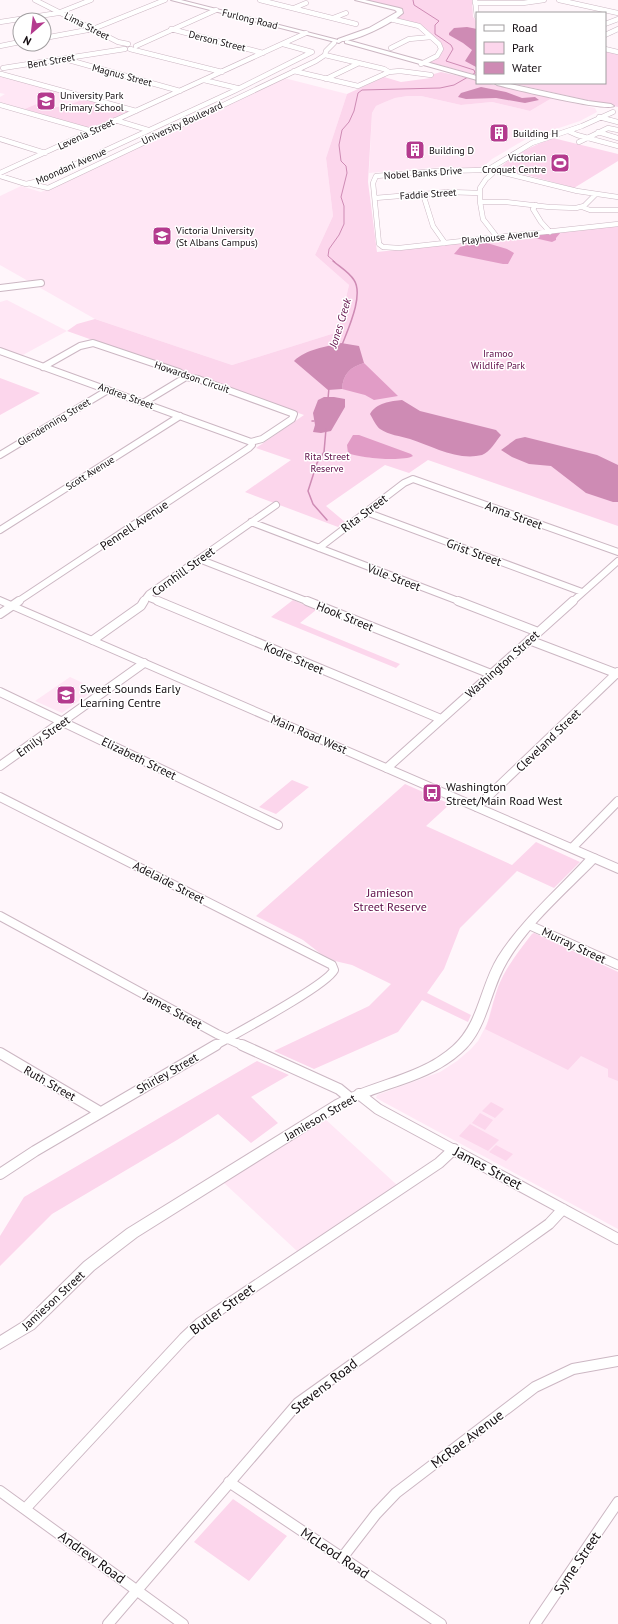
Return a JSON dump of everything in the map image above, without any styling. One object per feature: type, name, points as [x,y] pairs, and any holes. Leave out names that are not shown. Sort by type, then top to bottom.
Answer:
[{"type":"main road","name":"Furlong Road","points":[[174,0],[363,47],[476,78]]},
{"type":"main road","points":[[502,84],[588,103],[611,111]]},
{"type":"main road","name":"Main Road West","points":[[0,600],[618,869]]},
{"type":"street","name":"Lima Street","points":[[35,0],[127,46],[222,72]]},
{"type":"street","points":[[0,22],[60,12],[91,0]]},
{"type":"street","points":[[52,37],[93,29],[165,0]]},
{"type":"street","points":[[260,0],[356,24]]},
{"type":"street","points":[[358,0],[400,10],[400,13],[328,49],[325,55],[384,69],[389,72]]},
{"type":"street","points":[[476,12],[475,1],[522,2],[544,0]]},
{"type":"street","points":[[559,0],[618,13]]},
{"type":"street","points":[[294,8],[306,3]]},
{"type":"street","name":"Bent Street","points":[[3,72],[14,68],[112,50],[142,42],[216,10]]},
{"type":"street","points":[[333,18],[346,13]]},
{"type":"street","points":[[606,24],[618,18]]},
{"type":"street","points":[[390,19],[419,26],[431,36],[441,49],[437,56],[421,64]]},
{"type":"street","name":"Derson Street","points":[[171,29],[263,53]]},
{"type":"street","points":[[606,35],[617,30]]},
{"type":"street","name":"Levenia Street","points":[[0,175],[45,152],[306,33]]},
{"type":"street","points":[[391,48],[409,39],[431,36]]},
{"type":"street","points":[[0,46],[12,44]]},
{"type":"street","name":"Moondani Avenue","points":[[0,175],[23,183],[31,184],[39,182],[312,52],[283,44]]},
{"type":"street","points":[[606,49],[618,52]]},
{"type":"street","name":"University Boulevard","points":[[31,184],[48,188],[325,55]]},
{"type":"street","name":"Magnus Street","points":[[65,59],[179,91]]},
{"type":"street","points":[[326,79],[359,63]]},
{"type":"street","points":[[294,71],[358,86],[389,72],[398,70],[422,76],[431,75]]},
{"type":"street","points":[[3,72],[136,111]]},
{"type":"street","points":[[204,80],[236,88]]},
{"type":"street","points":[[0,105],[92,131]]},
{"type":"street","points":[[497,237],[483,219],[480,202],[480,188],[491,172],[502,160],[532,143],[582,126],[611,111],[618,122]]},
{"type":"street","points":[[115,120],[147,130]]},
{"type":"street","points":[[579,142],[608,128],[618,130]]},
{"type":"street","points":[[568,131],[586,138],[618,146]]},
{"type":"street","points":[[598,132],[618,138]]},
{"type":"street","points":[[0,139],[45,152]]},
{"type":"street","name":"Nobel Banks Drive","points":[[375,198],[374,180],[376,176],[437,171],[474,170],[508,174],[595,195],[618,197]]},
{"type":"street","name":"Faddie Street","points":[[375,198],[448,192],[480,193]]},
{"type":"street","points":[[423,194],[433,226],[445,243]]},
{"type":"street","points":[[582,207],[595,195]]},
{"type":"street","name":"Playhouse Avenue","points":[[375,198],[379,244],[383,247],[399,248],[618,224]]},
{"type":"street","points":[[480,202],[511,202],[538,206],[567,208],[582,207],[590,210],[618,210]]},
{"type":"street","points":[[538,206],[535,212],[540,222],[550,232]]},
{"type":"street","points":[[0,288],[40,283]]},
{"type":"street","name":"Howardson Circuit","points":[[42,367],[83,344],[93,343],[179,372],[186,377],[198,379],[294,414],[292,419],[265,437],[251,442]]},
{"type":"street","name":"Andrea Street","points":[[0,352],[251,442]]},
{"type":"street","points":[[143,403],[186,377]]},
{"type":"street","name":"Glendenning Street","points":[[0,454],[108,390]]},
{"type":"street","name":"Scott Avenue","points":[[0,530],[180,416]]},
{"type":"street","name":"Pennell Avenue","points":[[0,614],[249,448],[252,445],[251,442]]},
{"type":"street","name":"Rita Street","points":[[319,548],[410,480]]},
{"type":"street","name":"Anna Street","points":[[410,480],[417,480],[618,552]]},
{"type":"street","name":"Cornhill Street","points":[[93,640],[141,606],[147,597],[276,505]]},
{"type":"street","name":"Grist Street","points":[[366,512],[582,592]]},
{"type":"street","name":"Vule Street","points":[[251,522],[538,632]]},
{"type":"street","name":"Hook Street","points":[[199,559],[491,674]]},
{"type":"street","name":"Washington Street","points":[[387,768],[618,561]]},
{"type":"street","name":"Kodre Street","points":[[147,597],[440,719]]},
{"type":"street","points":[[529,640],[618,673]]},
{"type":"street","name":"Emily Street","points":[[0,766],[144,663]]},
{"type":"street","name":"Cleveland Street","points":[[477,807],[618,673]]},
{"type":"street","name":"Elizabeth Street","points":[[0,692],[278,825]]},
{"type":"street","name":"Adelaide Street","points":[[0,797],[322,959],[333,966],[334,972]]},
{"type":"street","points":[[572,848],[618,801]]},
{"type":"street","name":"Jamieson Street","points":[[0,1343],[28,1325],[89,1266],[127,1237],[354,1096],[429,1068],[458,1050],[476,1026],[490,982],[500,962],[529,925],[594,858]]},
{"type":"street","name":"James Street","points":[[0,916],[228,1038],[374,1106],[618,1239]]},
{"type":"street","name":"Murray Street","points":[[529,925],[618,965]]},
{"type":"street","name":"Shirley Street","points":[[0,1174],[35,1150],[312,989],[334,972]]},
{"type":"street","name":"Ruth Street","points":[[0,1054],[100,1112]]},
{"type":"street","name":"Butler Street","points":[[25,1509],[200,1323],[439,1163],[454,1149]]},
{"type":"street","name":"Stevens Road","points":[[108,1624],[298,1403],[549,1224],[563,1209]]},
{"type":"street","name":"McRae Avenue","points":[[342,1558],[376,1514],[396,1493],[535,1387],[573,1369],[618,1361]]},
{"type":"street","name":"McLeod Road","points":[[229,1482],[441,1624]]},
{"type":"street","name":"Andrew Road","points":[[0,1491],[184,1624]]},
{"type":"street","name":"Syme Street","points":[[535,1624],[618,1502]]},
{"type":"shaded area","name":"University Park Primary School","points":[[0,76],[129,111],[91,129],[0,102],[0,97],[5,94],[0,93]]},
{"type":"shaded area","name":"Victoria University (St Albans Campus)","points":[[284,78],[347,94],[326,158],[333,216],[315,255],[349,285],[338,332],[232,365],[95,319],[0,265],[0,196],[21,186],[41,192]]},
{"type":"shaded area","points":[[421,96],[461,105],[492,102],[530,111],[552,98],[595,108],[597,112],[580,121],[526,139],[492,159],[484,166],[478,168],[442,167],[369,173],[372,113],[376,106],[395,98]]},
{"type":"shaded area","points":[[561,232],[556,240],[552,242],[530,237],[532,235]]},
{"type":"shaded area","points":[[487,240],[487,243],[507,249],[514,253],[508,264],[454,254],[460,247],[468,245],[467,242]]},
{"type":"shaded area","points":[[7,300],[67,331],[21,356],[0,348],[0,302]]},
{"type":"shaded area","points":[[364,363],[398,396],[374,400],[365,395],[342,389],[344,379],[348,372]]},
{"type":"shaded area","points":[[353,435],[359,435],[413,456],[400,459],[380,459],[348,453],[347,445]]},
{"type":"shaded area","name":"Sweet Sounds Early Learning Centre","points":[[70,677],[96,689],[62,713],[35,701]]},
{"type":"shaded area","points":[[534,933],[618,972],[618,1229],[376,1098],[377,1095],[440,1072],[457,1061],[471,1049],[478,1041],[487,1024],[493,1002],[507,969],[519,951]]},
{"type":"shaded area","points":[[324,1118],[397,1185],[298,1252],[223,1182]]},
{"type":"green space","points":[[363,0],[472,0],[473,17],[476,21],[476,75],[429,62],[439,57],[443,47],[441,43],[425,30],[394,19],[404,11],[399,8]]},
{"type":"green space","points":[[606,50],[618,53],[618,107],[515,84],[606,84]]},
{"type":"green space","name":"Iramoo Wildlife Park","points":[[441,72],[476,80],[476,84],[490,84],[552,98],[530,111],[492,102],[461,105],[421,96],[395,98],[376,106],[372,113],[368,182],[377,252],[618,226],[618,526],[428,460],[409,473],[385,465],[326,506],[345,522],[338,527],[245,492],[291,460],[256,448],[304,415],[67,331],[77,324],[95,319],[232,365],[338,332],[349,285],[315,255],[333,216],[326,158],[347,94],[384,77],[401,82],[431,78],[434,74]]},
{"type":"green space","points":[[85,99],[129,111],[91,129],[25,109],[39,103],[45,105],[46,108],[51,108]]},
{"type":"green space","name":"Victorian Croquet Centre","points":[[553,138],[618,154],[618,161],[574,188],[499,169],[517,155]]},
{"type":"green space","points":[[0,378],[40,393],[0,415]]},
{"type":"green space","points":[[293,600],[316,610],[300,623],[400,664],[396,668],[271,617]]},
{"type":"green space","points":[[292,780],[309,787],[276,814],[259,807]]},
{"type":"green space","name":"Jamieson Street Reserve","points":[[405,784],[450,804],[426,826],[512,865],[536,842],[580,862],[554,888],[517,871],[460,928],[444,969],[427,993],[471,1015],[468,1022],[422,1000],[398,1032],[314,1069],[274,1051],[369,1006],[391,984],[352,965],[335,961],[321,954],[303,940],[256,916]]},
{"type":"green space","points":[[534,933],[618,972],[618,1081],[608,1077],[608,1069],[581,1056],[568,1070],[485,1029],[501,980],[513,959]]},
{"type":"green space","points":[[257,1061],[289,1075],[251,1097],[278,1123],[251,1143],[218,1114],[52,1214],[0,1266],[0,1236],[24,1197]]},
{"type":"green space","points":[[491,1102],[504,1109],[495,1118],[482,1111]]},
{"type":"green space","points":[[480,1113],[493,1120],[485,1130],[472,1123]]},
{"type":"green space","points":[[470,1124],[499,1140],[488,1151],[459,1136]]},
{"type":"green space","points":[[496,1145],[513,1154],[506,1161],[489,1152]]},
{"type":"green space","points":[[233,1499],[287,1536],[249,1581],[194,1542]]},
{"type":"water","points":[[467,27],[476,29],[476,67],[465,61],[472,50],[449,35],[454,28]]},
{"type":"water","points":[[481,87],[506,92],[522,98],[535,97],[539,100],[525,103],[496,98],[466,99],[458,97],[461,93]]},
{"type":"water","points":[[341,343],[359,346],[364,363],[348,372],[344,379],[342,389],[328,390],[294,361],[310,351]]},
{"type":"water","points":[[324,397],[345,399],[345,407],[331,431],[321,433],[313,432],[315,425],[313,413],[318,400]]},
{"type":"water","points":[[402,400],[420,411],[496,430],[501,435],[485,454],[463,456],[445,452],[380,429],[370,414],[373,410],[384,403]]},
{"type":"water","points":[[525,437],[597,455],[618,465],[618,502],[613,502],[586,493],[551,466],[529,464],[512,457],[501,450],[516,439]]},
{"type":"waterway","name":"Jones Creek","points":[[335,262],[328,256],[329,249],[339,235],[344,224],[344,206],[341,197],[347,173],[346,166],[341,161],[339,145],[342,130],[349,122],[354,111],[358,93],[362,90],[440,88],[454,85],[475,73],[474,70],[446,61],[453,49],[451,45],[435,34],[435,25],[439,21],[414,5],[413,0]]},
{"type":"waterway","name":"Jones Creek","points":[[333,261],[350,274],[357,286],[354,312],[342,345]]},
{"type":"waterway","name":"Jones Creek","points":[[328,399],[329,387]]},
{"type":"waterway","name":"Jones Creek","points":[[326,429],[324,452],[317,463],[308,491],[313,504],[327,520]]},
{"type":"place","name":"University Park Primary School","points":[[46,101]]},
{"type":"place","name":"Building H","points":[[499,133]]},
{"type":"place","name":"Building D","points":[[415,150]]},
{"type":"place","name":"Victorian Croquet Centre","points":[[560,163]]},
{"type":"place","name":"Victoria University (St Albans Campus)","points":[[162,236]]},
{"type":"place","name":"Sweet Sounds Early Learning Centre","points":[[66,695]]},
{"type":"place","name":"Washington Street/Main Road West","points":[[432,793]]},
{"type":"park label","name":"Rita Street Reserve","points":[[327,462]]}]
